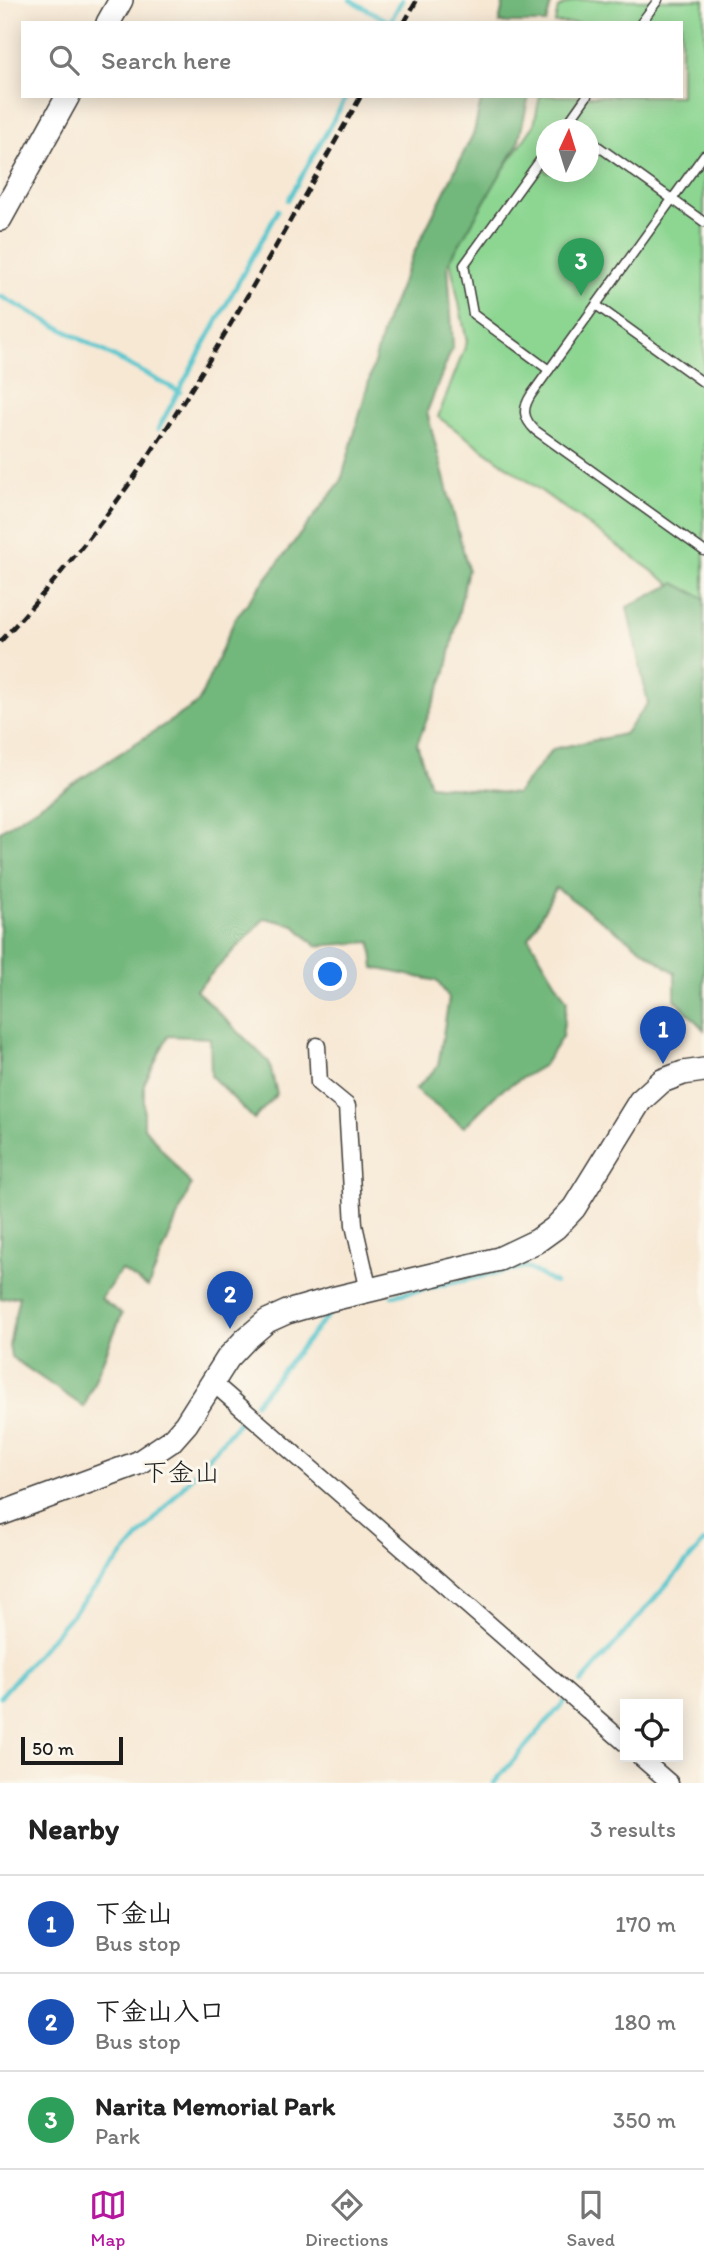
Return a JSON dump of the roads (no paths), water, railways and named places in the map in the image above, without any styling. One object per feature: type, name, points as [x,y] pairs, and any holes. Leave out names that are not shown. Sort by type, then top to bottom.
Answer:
[{"type":"street","points":[[109,21],[121,0]]},
{"type":"street","points":[[0,219],[67,98]]},
{"type":"street","points":[[317,1046],[319,1083],[348,1106],[354,1225],[369,1291]]},
{"type":"street","points":[[0,1514],[138,1463],[171,1441],[187,1424],[228,1359],[267,1321],[287,1312],[499,1259],[537,1241],[555,1228],[574,1208],[640,1101],[662,1081],[683,1073],[704,1070]]},
{"type":"street","points":[[211,1384],[230,1397],[620,1739]]},
{"type":"street","points":[[646,1762],[670,1783]]},
{"type":"lane","points":[[642,21],[658,0]]},
{"type":"lane","points":[[570,119],[586,98]]},
{"type":"lane","points":[[599,146],[704,222]]},
{"type":"lane","points":[[704,155],[549,370],[526,403],[524,413],[526,422],[704,551]]},
{"type":"lane","points":[[536,167],[464,265],[473,314],[549,370]]},
{"type":"lane","points":[[596,305],[704,383]]},
{"type":"waterway","points":[[350,0],[388,21]]},
{"type":"waterway","points":[[391,21],[402,0]]},
{"type":"waterway","points":[[288,200],[346,98]]},
{"type":"waterway","points":[[158,429],[278,210]]},
{"type":"waterway","points":[[0,296],[180,392]]},
{"type":"waterway","points":[[392,1296],[526,1267],[555,1283]]},
{"type":"waterway","points":[[255,1403],[335,1309]]},
{"type":"waterway","points":[[0,1697],[239,1422]]},
{"type":"waterway","points":[[581,1683],[704,1542]]},
{"type":"waterway","points":[[494,1783],[564,1702]]},
{"type":"railway","points":[[405,21],[417,0]]},
{"type":"railway","points":[[0,642],[79,550],[151,452],[233,320],[360,98]]},
{"type":"place","name":"Narita Memorial Park","points":[[581,296]]},
{"type":"place","name":"下金山","points":[[663,1064]]},
{"type":"place","name":"下金山入口","points":[[230,1329]]},
{"type":"district","name":"下金山","points":[[181,1472]]}]
